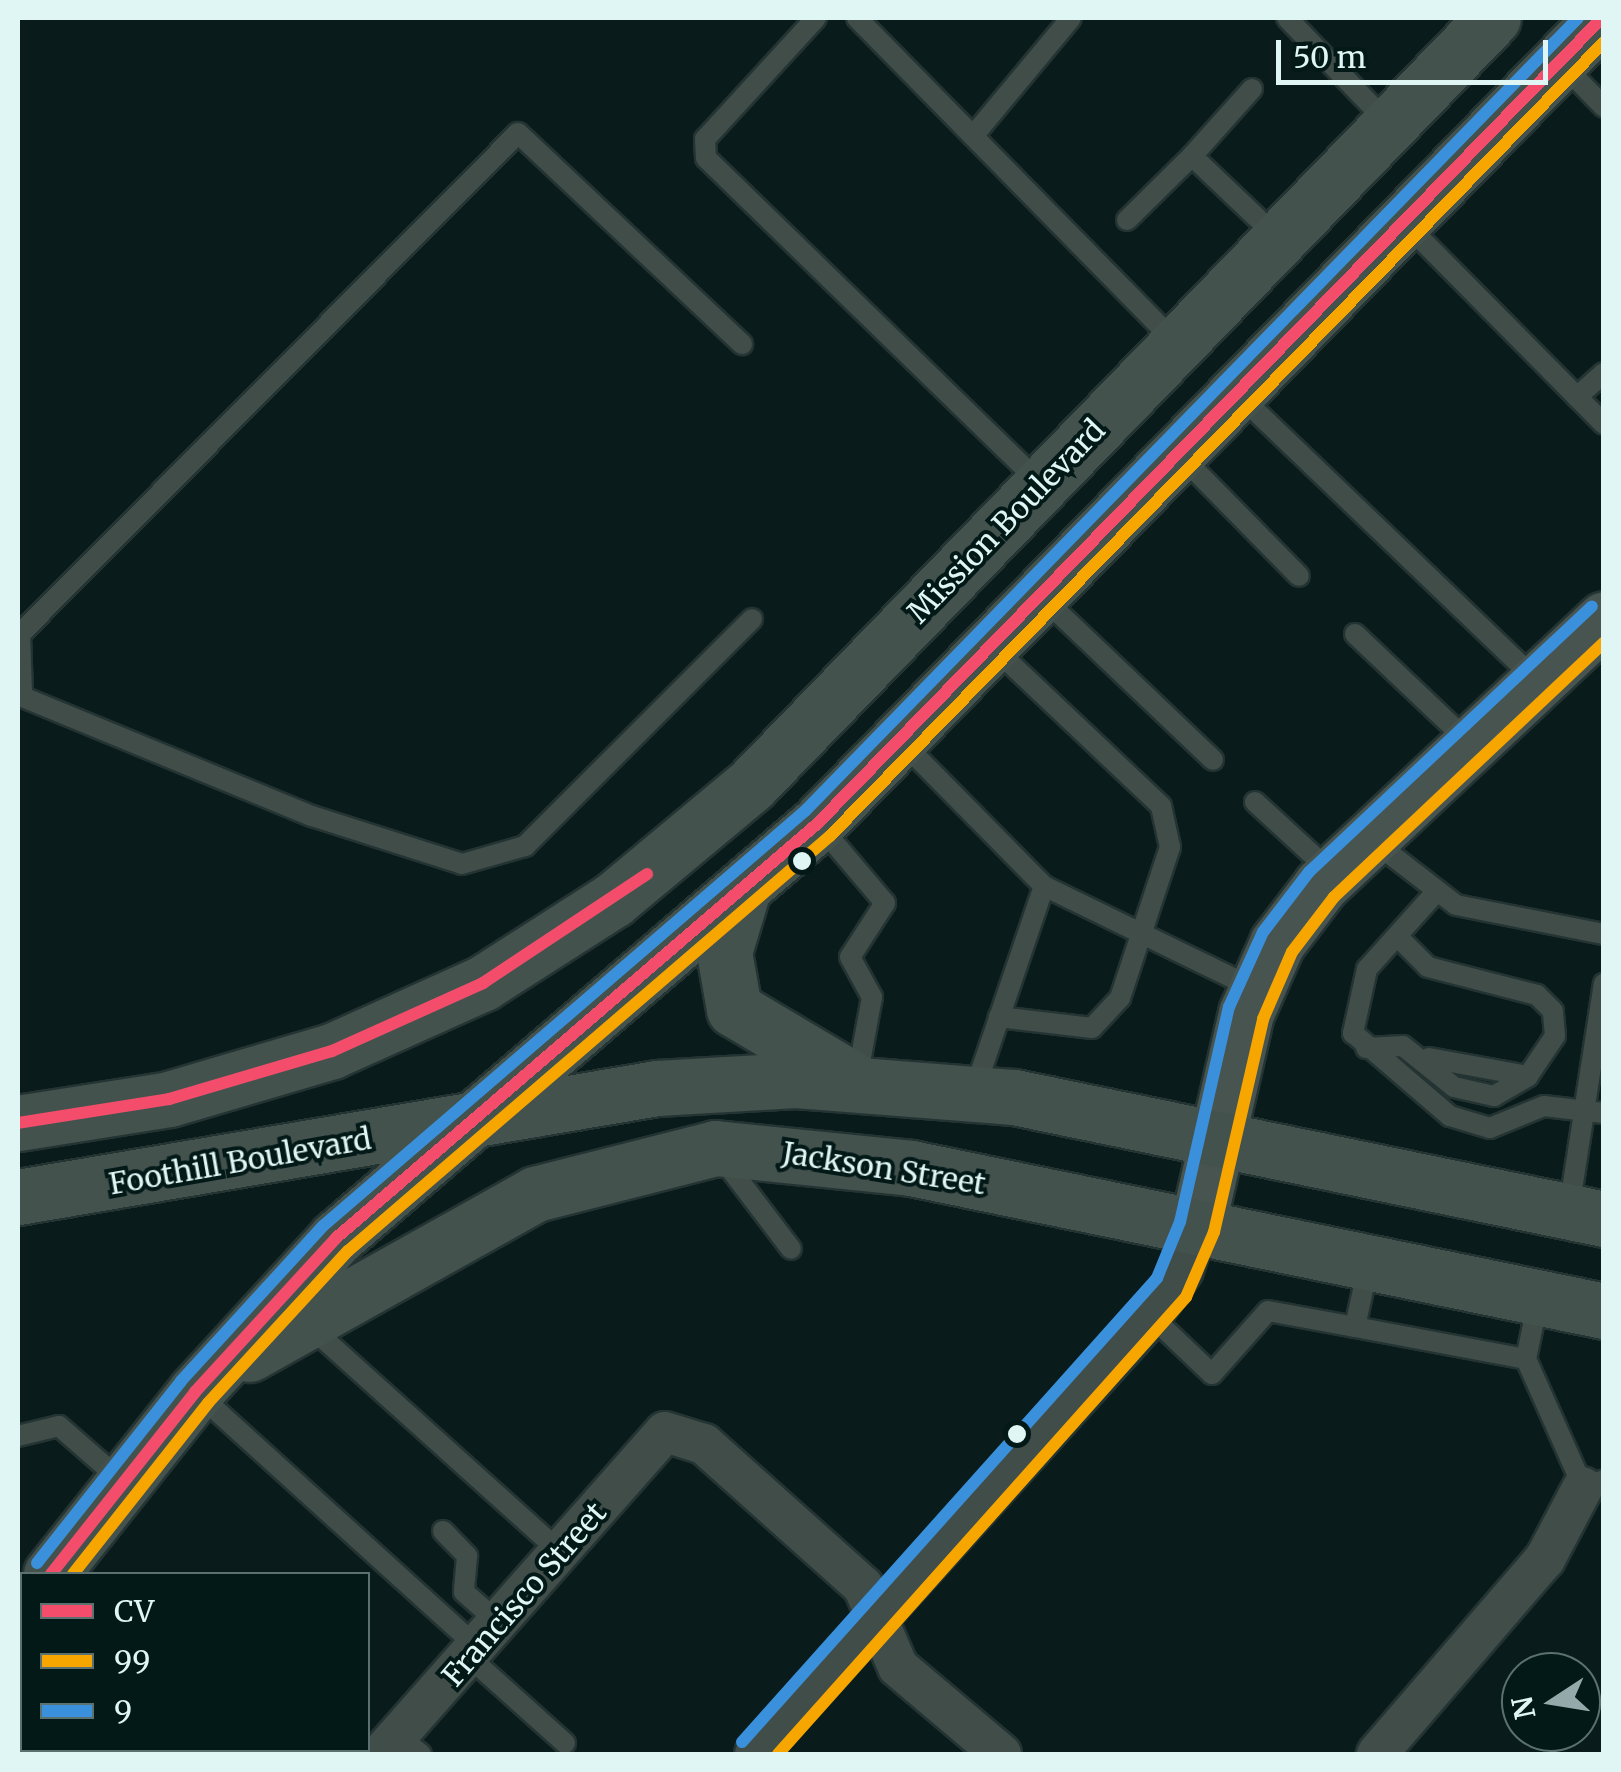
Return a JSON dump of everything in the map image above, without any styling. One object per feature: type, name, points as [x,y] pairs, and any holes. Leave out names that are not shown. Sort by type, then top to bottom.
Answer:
[{"type":"main road","name":"Mission Boulevard","points":[[18,1123],[266,1074],[482,983],[614,900],[720,813],[1493,18]]},
{"type":"main road","points":[[53,1572],[202,1385],[325,1249],[462,1122],[818,824],[896,736],[1602,18]]},
{"type":"main road","points":[[743,889],[724,952],[734,1010],[857,1081]]},
{"type":"main road","points":[[462,1122],[656,1088],[857,1081],[974,1091],[1586,1216]]},
{"type":"main road","name":"Foothill Boulevard","points":[[18,1197],[462,1122]]},
{"type":"main road","name":"Jackson Street","points":[[202,1385],[304,1322],[535,1194],[715,1148],[868,1160],[1604,1311]]},
{"type":"street","points":[[755,1754],[1151,1316],[1197,1227],[1215,1138],[1257,990],[1277,943],[1352,856],[1537,682],[1596,641]]},
{"type":"street","name":"Francisco Street","points":[[400,1748],[481,1642],[665,1432],[704,1444],[863,1586],[882,1617]]},
{"type":"street","points":[[1378,1754],[1546,1558],[1594,1483]]},
{"type":"street","points":[[882,1617],[898,1667],[1000,1754]]},
{"type":"lane","points":[[816,18],[706,139],[706,158],[1041,484]]},
{"type":"lane","points":[[857,18],[1177,344]]},
{"type":"lane","points":[[973,136],[1072,18]]},
{"type":"lane","points":[[1286,18],[1390,124]]},
{"type":"lane","points":[[1558,61],[1604,107]]},
{"type":"lane","points":[[1127,220],[1252,89]]},
{"type":"lane","points":[[742,344],[518,133],[20,634],[20,695],[312,816],[462,864],[524,846],[752,619]]},
{"type":"lane","points":[[1192,156],[1279,239]]},
{"type":"lane","points":[[1402,220],[1604,424]]},
{"type":"lane","points":[[1577,397],[1604,373]]},
{"type":"lane","points":[[1235,391],[1537,682]]},
{"type":"lane","points":[[1176,451],[1299,576]]},
{"type":"lane","points":[[1038,592],[1213,760]]},
{"type":"lane","points":[[1355,634],[1471,744]]},
{"type":"lane","points":[[988,642],[1161,806],[1170,847],[1120,998],[1092,1028],[999,1017]]},
{"type":"lane","points":[[896,736],[1044,886],[1140,938],[1257,990]]},
{"type":"lane","points":[[1256,802],[1352,856],[1437,890],[1456,905],[1604,934]]},
{"type":"lane","points":[[818,824],[885,903],[850,957],[872,997],[857,1081]]},
{"type":"lane","points":[[974,1091],[1044,886]]},
{"type":"lane","points":[[1437,890],[1399,938],[1367,969],[1357,995],[1354,1033],[1366,1048],[1450,1116],[1490,1128],[1544,1106],[1604,1112]]},
{"type":"lane","points":[[1366,1048],[1403,1046],[1429,1058],[1454,1087],[1494,1096],[1528,1076],[1555,1036],[1553,1011],[1537,995],[1428,967],[1399,938]]},
{"type":"lane","points":[[1586,1216],[1581,1108],[1604,984]]},
{"type":"lane","points":[[715,1148],[791,1249]]},
{"type":"lane","points":[[1355,1327],[1369,1263]]},
{"type":"lane","points":[[1539,1297],[1526,1359],[1594,1483]]},
{"type":"lane","points":[[1151,1316],[1212,1374],[1268,1311],[1526,1359]]},
{"type":"lane","points":[[304,1322],[561,1553]]},
{"type":"lane","points":[[202,1385],[481,1642],[566,1743]]},
{"type":"lane","points":[[18,1436],[60,1426],[124,1482]]},
{"type":"lane","points":[[443,1531],[467,1556],[464,1592],[481,1642]]},
{"type":"transit line","name":"9","points":[[37,1563],[181,1381],[323,1226],[805,811],[1578,18]]},
{"type":"transit line","name":"CV","points":[[53,1572],[195,1392],[336,1238],[817,824],[1602,18]]},
{"type":"transit line","name":"99","points":[[75,1572],[208,1403],[348,1251],[830,836],[1604,42]]},
{"type":"transit line","name":"9","points":[[742,1742],[1157,1278],[1180,1222],[1229,1007],[1263,932],[1309,872],[1592,606]]},
{"type":"transit line","name":"99","points":[[778,1754],[1186,1297],[1214,1232],[1263,1019],[1292,952],[1334,897],[1604,643]]},
{"type":"transit line","name":"CV","points":[[18,1123],[169,1099],[332,1051],[483,983],[647,874]]}]
